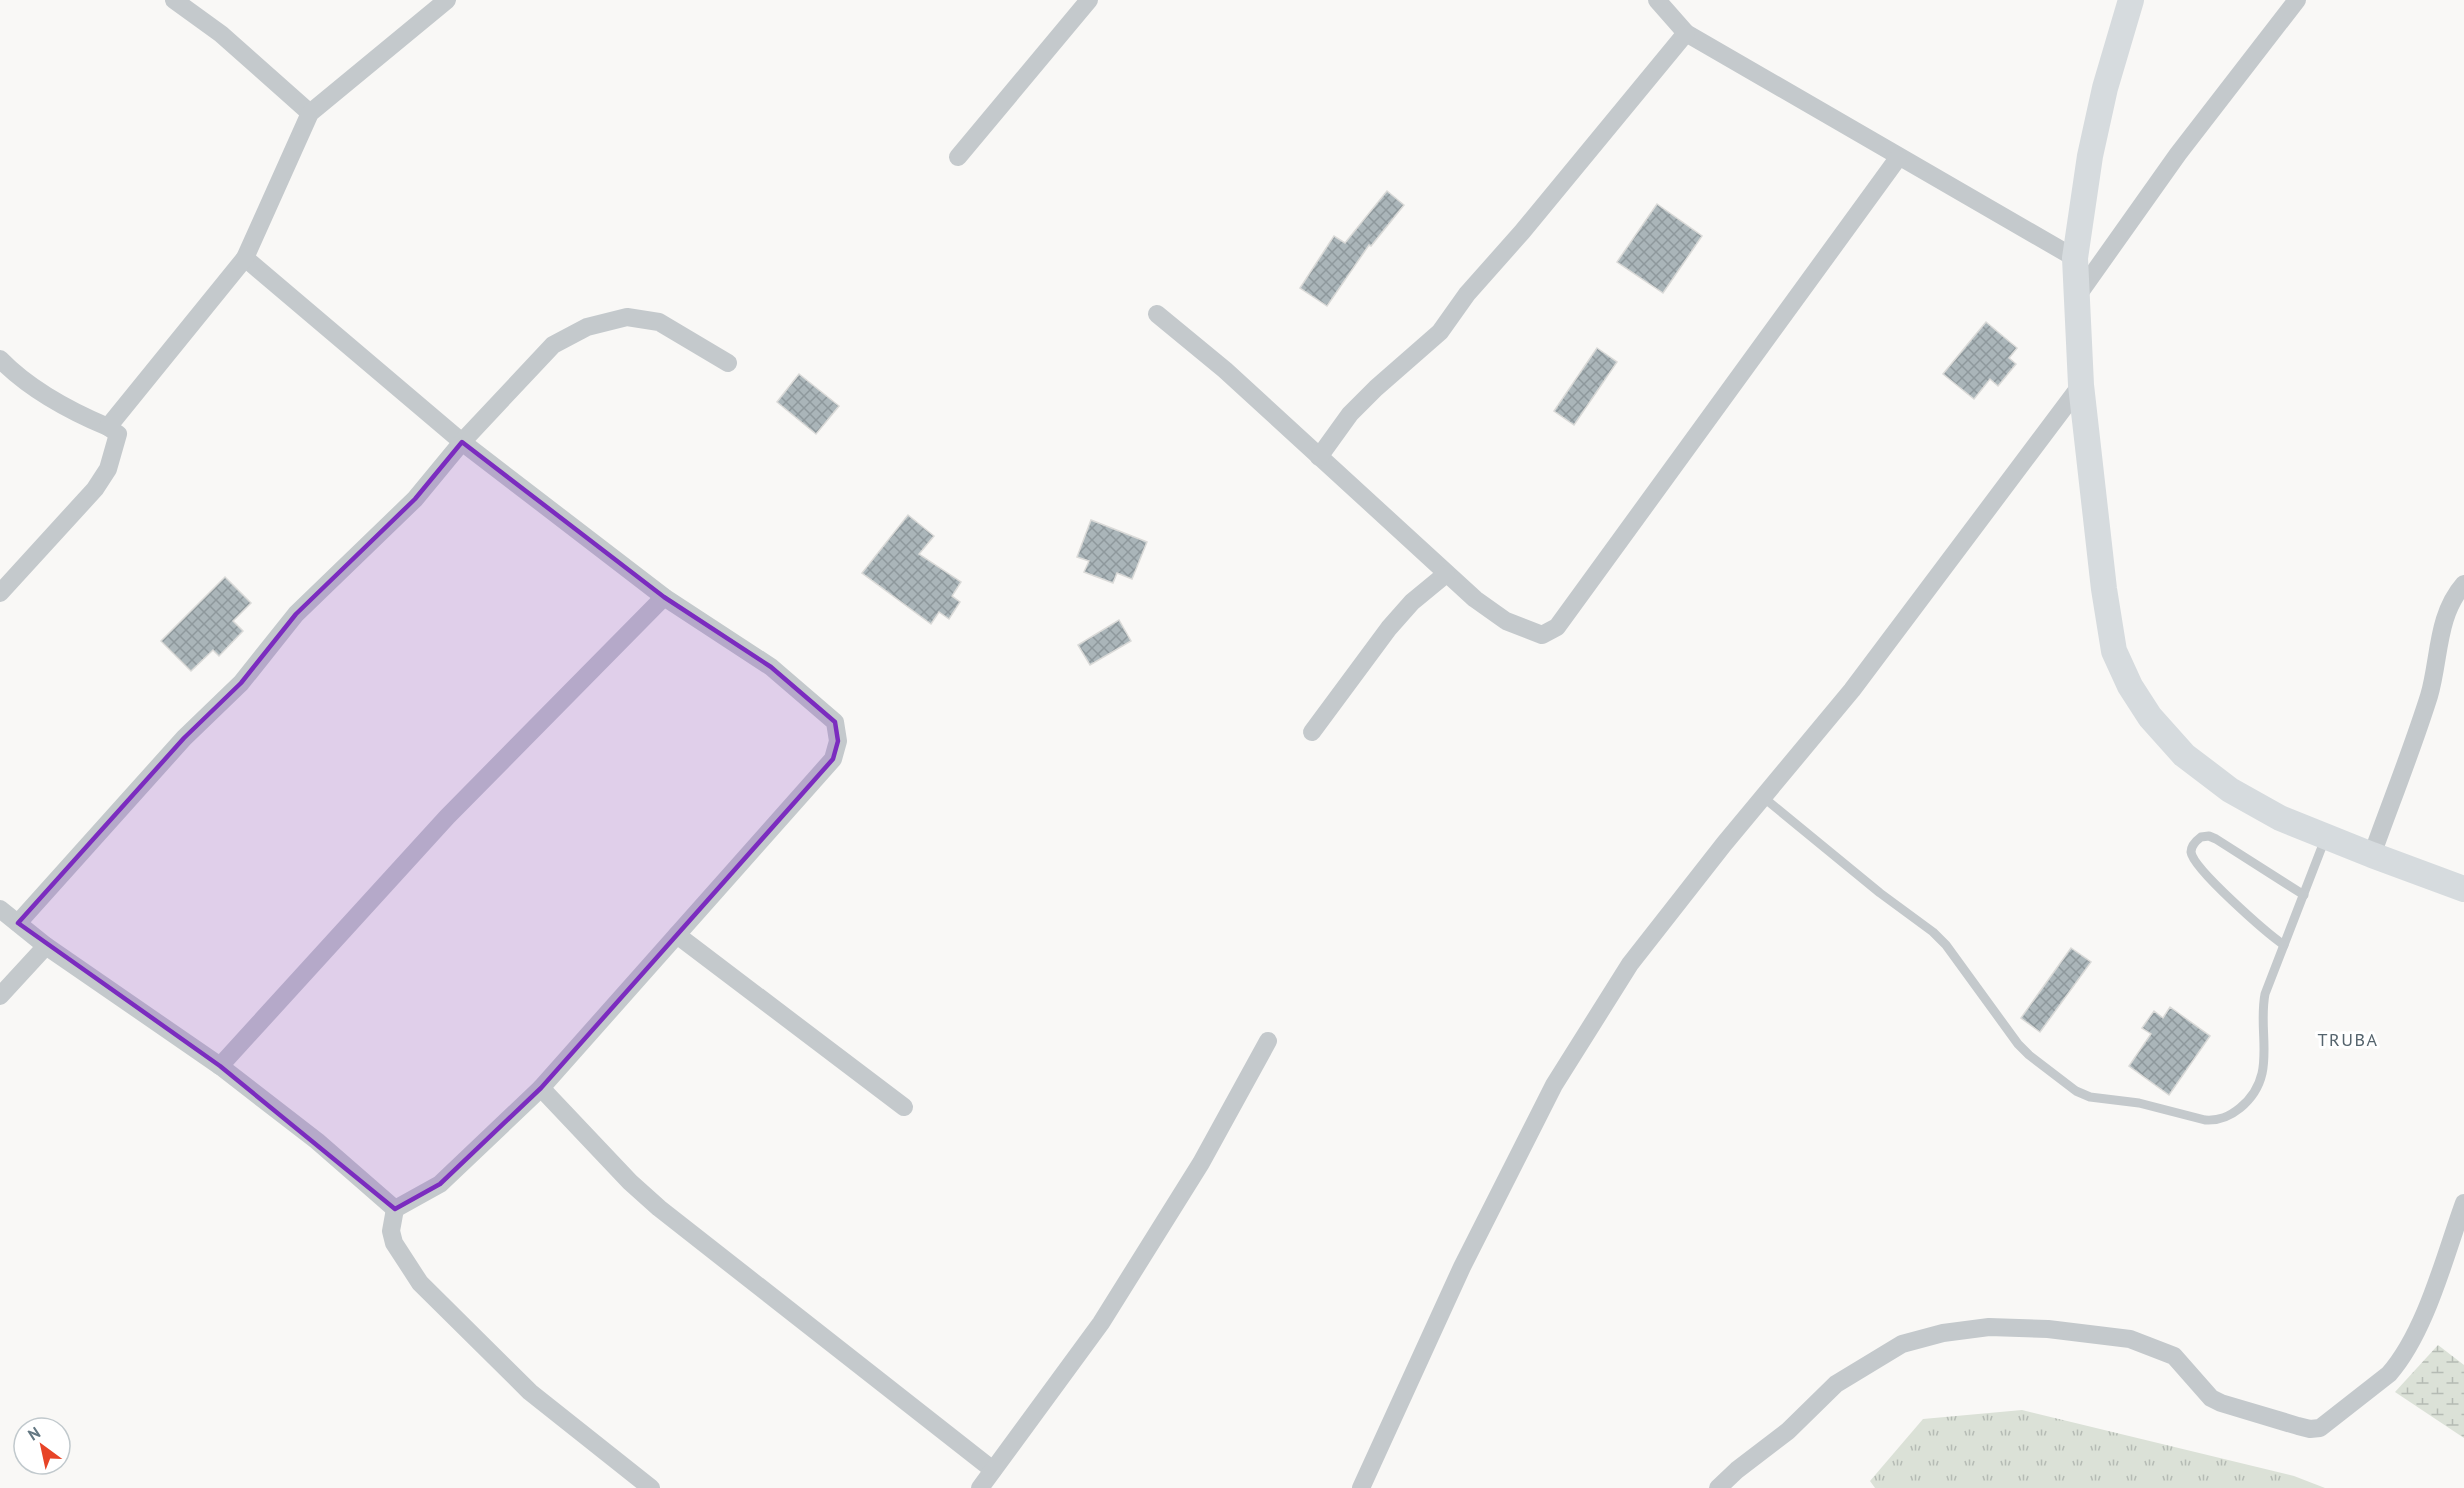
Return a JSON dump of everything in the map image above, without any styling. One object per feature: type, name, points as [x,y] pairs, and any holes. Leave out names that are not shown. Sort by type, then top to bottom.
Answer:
[{"type":"street","points":[[174,0],[221,33],[310,113]]},
{"type":"street","points":[[108,427],[245,258],[310,113],[447,0]]},
{"type":"street","points":[[958,157],[1089,0]]},
{"type":"street","points":[[1657,0],[1686,33],[1898,158],[2075,258]]},
{"type":"street","points":[[2131,0],[2105,88],[2093,145],[2075,258],[2082,385],[2107,609],[2114,651],[2130,686],[2150,717],[2184,755],[2230,790],[2280,818],[2464,889]]},
{"type":"street","points":[[2078,295],[2178,154],[2297,0]]},
{"type":"street","points":[[1319,457],[1350,414],[1440,332],[1467,294],[1522,232],[1686,33]]},
{"type":"street","points":[[1157,315],[1225,370],[1474,599],[1506,621],[1542,635],[1557,627],[1898,158]]},
{"type":"street","points":[[245,258],[462,442],[664,597],[771,667],[835,722],[838,741],[833,759],[541,1088],[440,1184],[395,1209]]},
{"type":"street","points":[[18,923],[184,738],[241,683],[296,614],[416,499],[462,442],[553,345],[587,327],[627,317],[659,322],[728,363]]},
{"type":"street","points":[[0,359],[38,389],[118,434],[108,469],[95,489],[0,593]]},
{"type":"street","points":[[1361,1488],[1462,1267],[1554,1085],[1630,964],[1724,844],[1852,690],[2082,385]]},
{"type":"street","points":[[1312,732],[1389,628],[1412,602],[1446,574]]},
{"type":"street","points":[[2372,855],[2429,694],[2438,640],[2457,592],[2464,584]]},
{"type":"street","points":[[220,1066],[447,817],[664,597]]},
{"type":"street","points":[[0,909],[46,946],[220,1066],[317,1142],[395,1209]]},
{"type":"street","points":[[677,935],[904,1107]]},
{"type":"street","points":[[0,996],[46,946]]},
{"type":"street","points":[[980,1488],[1101,1323],[1202,1163],[1268,1041]]},
{"type":"street","points":[[541,1088],[630,1182],[659,1208],[993,1470]]},
{"type":"street","points":[[1718,1488],[1737,1470],[1788,1431],[1836,1384],[1902,1344],[1943,1333],[1989,1327],[2048,1329],[2130,1339],[2174,1356],[2204,1392],[2221,1403],[2298,1426],[2310,1429],[2320,1428],[2390,1374],[2397,1365],[2424,1314],[2464,1203]]},
{"type":"street","points":[[395,1209],[391,1231],[394,1243],[420,1283],[530,1392],[651,1488]]},
{"type":"lane","points":[[1763,797],[1880,893],[1933,932],[1946,945],[1978,992],[2029,1055],[2076,1091],[2100,1100],[2139,1103],[2216,1121],[2235,1112],[2248,1102],[2259,1086],[2266,1050],[2263,1005],[2265,994],[2326,837]]},
{"type":"lane","points":[[2284,945],[2266,933],[2200,867],[2191,852],[2192,847],[2201,837],[2209,836],[2304,895]]},
{"type":"highlighted area","points":[[462,442],[664,597],[771,667],[835,722],[838,741],[833,759],[541,1088],[440,1184],[395,1209],[220,1066],[18,923],[184,738],[241,683],[296,614],[415,499]]},
{"type":"green space","points":[[2438,1345],[2464,1365],[2464,1438],[2395,1392]]},
{"type":"green space","points":[[2022,1410],[2294,1476],[2325,1488],[1875,1488],[1870,1481],[1923,1419]]},
{"type":"building","points":[[1387,191],[1404,205],[1371,246],[1369,245],[1327,306],[1300,288],[1334,236],[1345,243]]},
{"type":"building","points":[[1657,204],[1702,236],[1663,293],[1617,262]]},
{"type":"building","points":[[1986,322],[2017,348],[2009,358],[2016,364],[1998,386],[1990,379],[1974,399],[1943,374]]},
{"type":"building","points":[[1597,348],[1617,362],[1574,425],[1554,411]]},
{"type":"building","points":[[799,374],[839,406],[816,434],[777,402]]},
{"type":"building","points":[[908,515],[934,536],[919,554],[961,582],[952,596],[960,602],[949,619],[939,612],[931,624],[862,573]]},
{"type":"building","points":[[1091,520],[1147,542],[1132,579],[1117,573],[1113,583],[1084,572],[1089,561],[1077,557]]},
{"type":"building","points":[[225,577],[251,603],[233,621],[243,631],[219,656],[213,650],[191,671],[161,641]]},
{"type":"building","points":[[1119,620],[1131,641],[1090,665],[1078,645]]},
{"type":"building","points":[[2071,948],[2091,962],[2040,1032],[2021,1018]]},
{"type":"building","points":[[2170,1007],[2210,1036],[2169,1095],[2129,1066],[2151,1034],[2142,1028],[2154,1011],[2163,1018]]},
{"type":"district","name":"TRUBA","points":[[2348,1039]]}]
